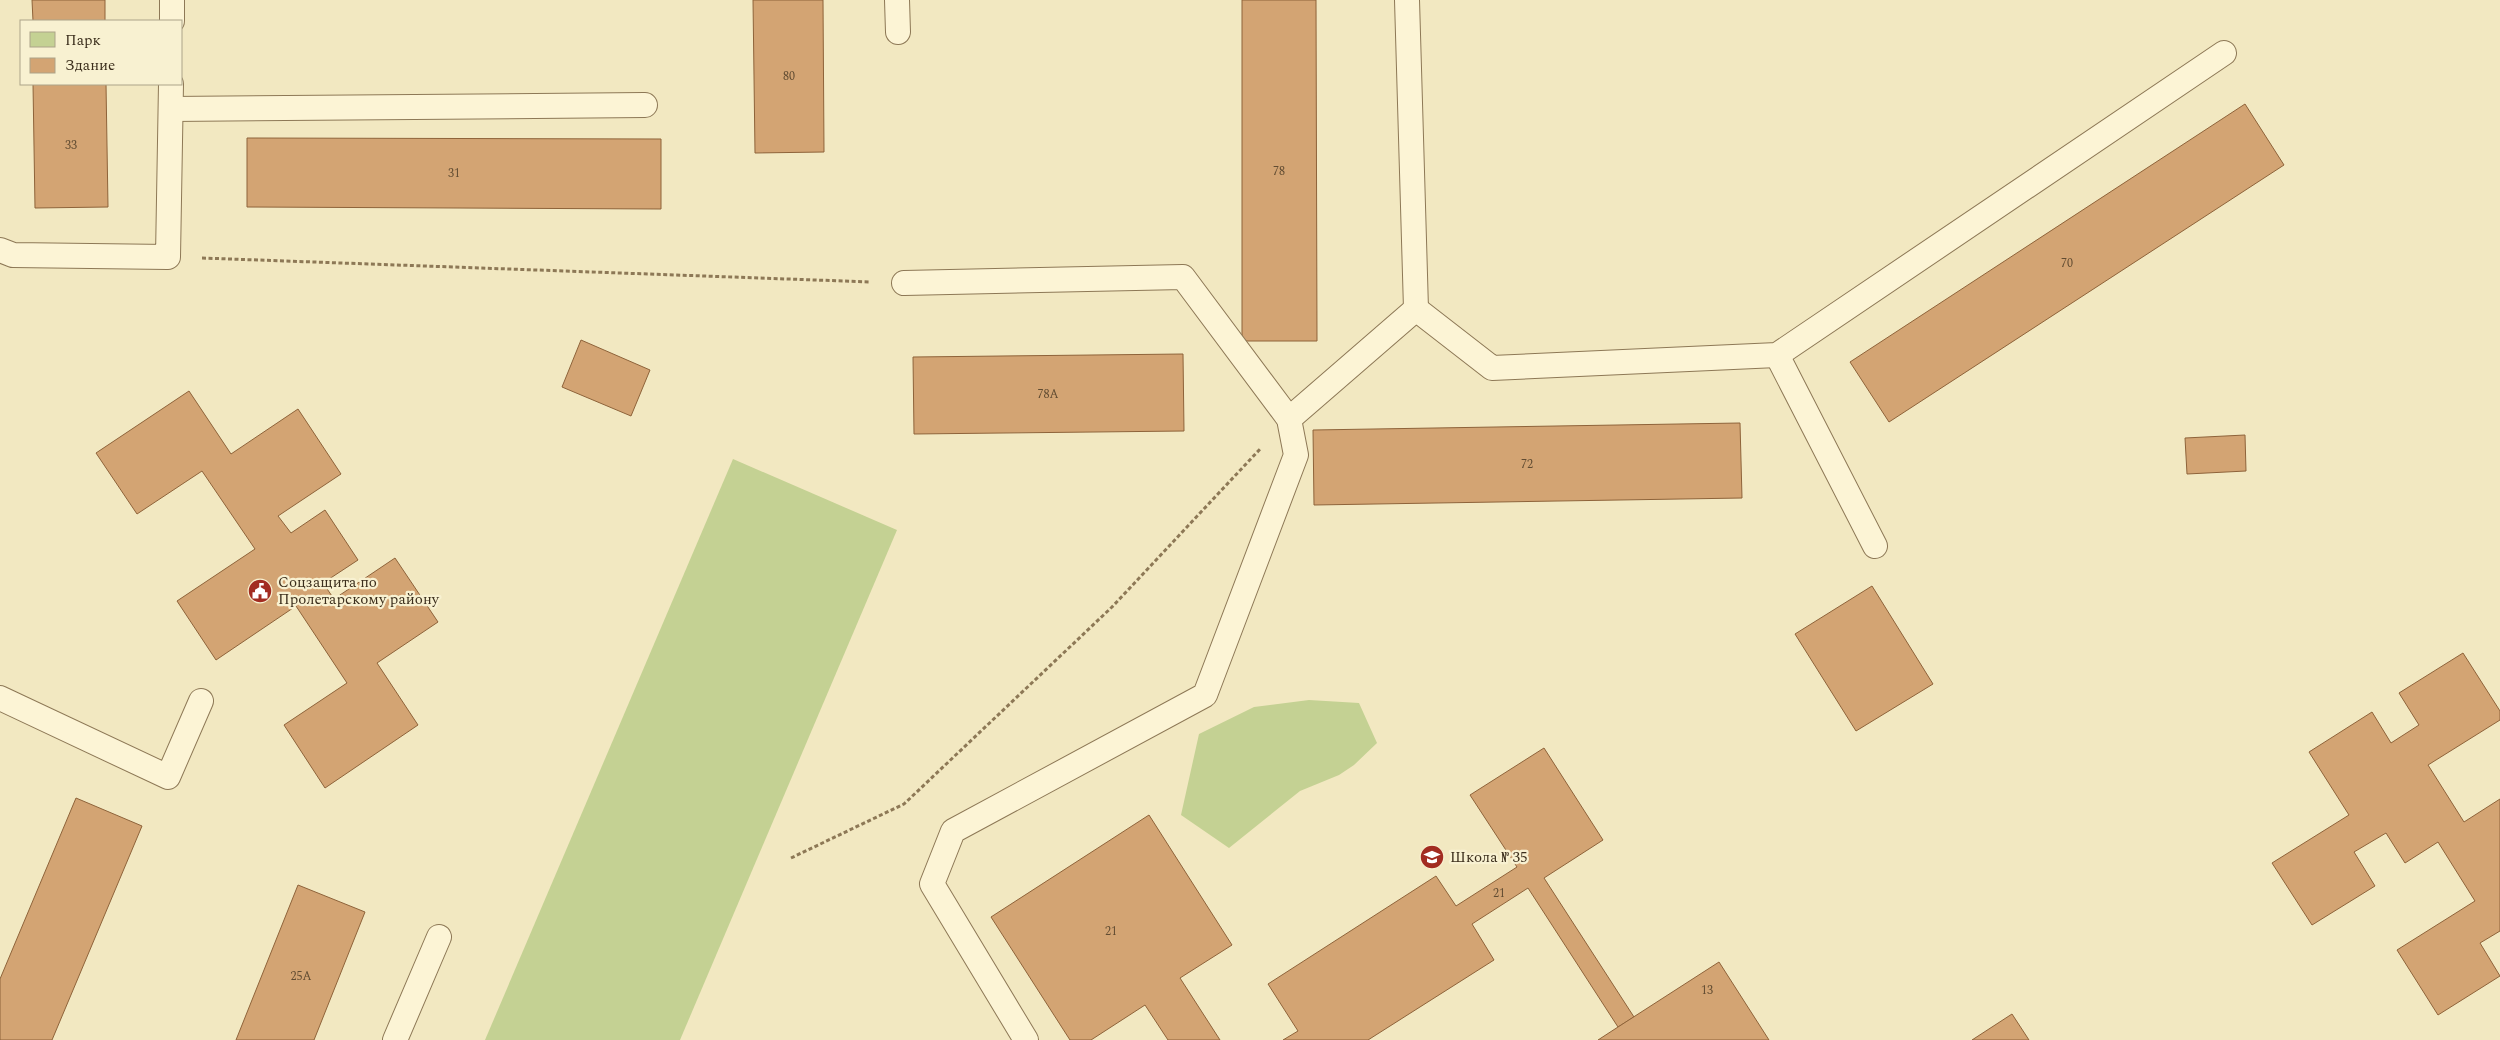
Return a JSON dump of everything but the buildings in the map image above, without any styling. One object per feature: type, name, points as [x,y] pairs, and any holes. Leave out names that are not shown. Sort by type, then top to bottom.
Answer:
[{"type":"lane","points":[[172,0],[172,20]]},
{"type":"lane","points":[[897,0],[898,32]]},
{"type":"lane","points":[[1406,0],[1416,309]]},
{"type":"lane","points":[[1416,309],[1492,368],[1777,355],[2224,53]]},
{"type":"lane","points":[[0,250],[13,255],[168,257],[171,85]]},
{"type":"lane","points":[[171,109],[645,105]]},
{"type":"lane","points":[[904,283],[1183,277],[1289,419],[1296,455],[1204,695],[953,831],[932,884],[1026,1040]]},
{"type":"lane","points":[[1289,419],[1416,309]]},
{"type":"lane","points":[[1777,355],[1875,546]]},
{"type":"lane","points":[[0,698],[168,777],[201,701]]},
{"type":"lane","points":[[395,1040],[439,937]]},
{"type":"path","points":[[168,257],[904,283]]},
{"type":"path","points":[[791,858],[904,804],[1112,607],[1289,419]]},
{"type":"green space","points":[[733,459],[897,530],[680,1040],[485,1040]]},
{"type":"green space","points":[[1309,700],[1359,703],[1377,743],[1354,765],[1339,775],[1300,791],[1229,848],[1181,815],[1199,734],[1254,707]]},
{"type":"place","name":"Соцзащита по Пролетарскому району","points":[[260,591]]},
{"type":"place","name":"Школа № 35","points":[[1432,857]]}]
